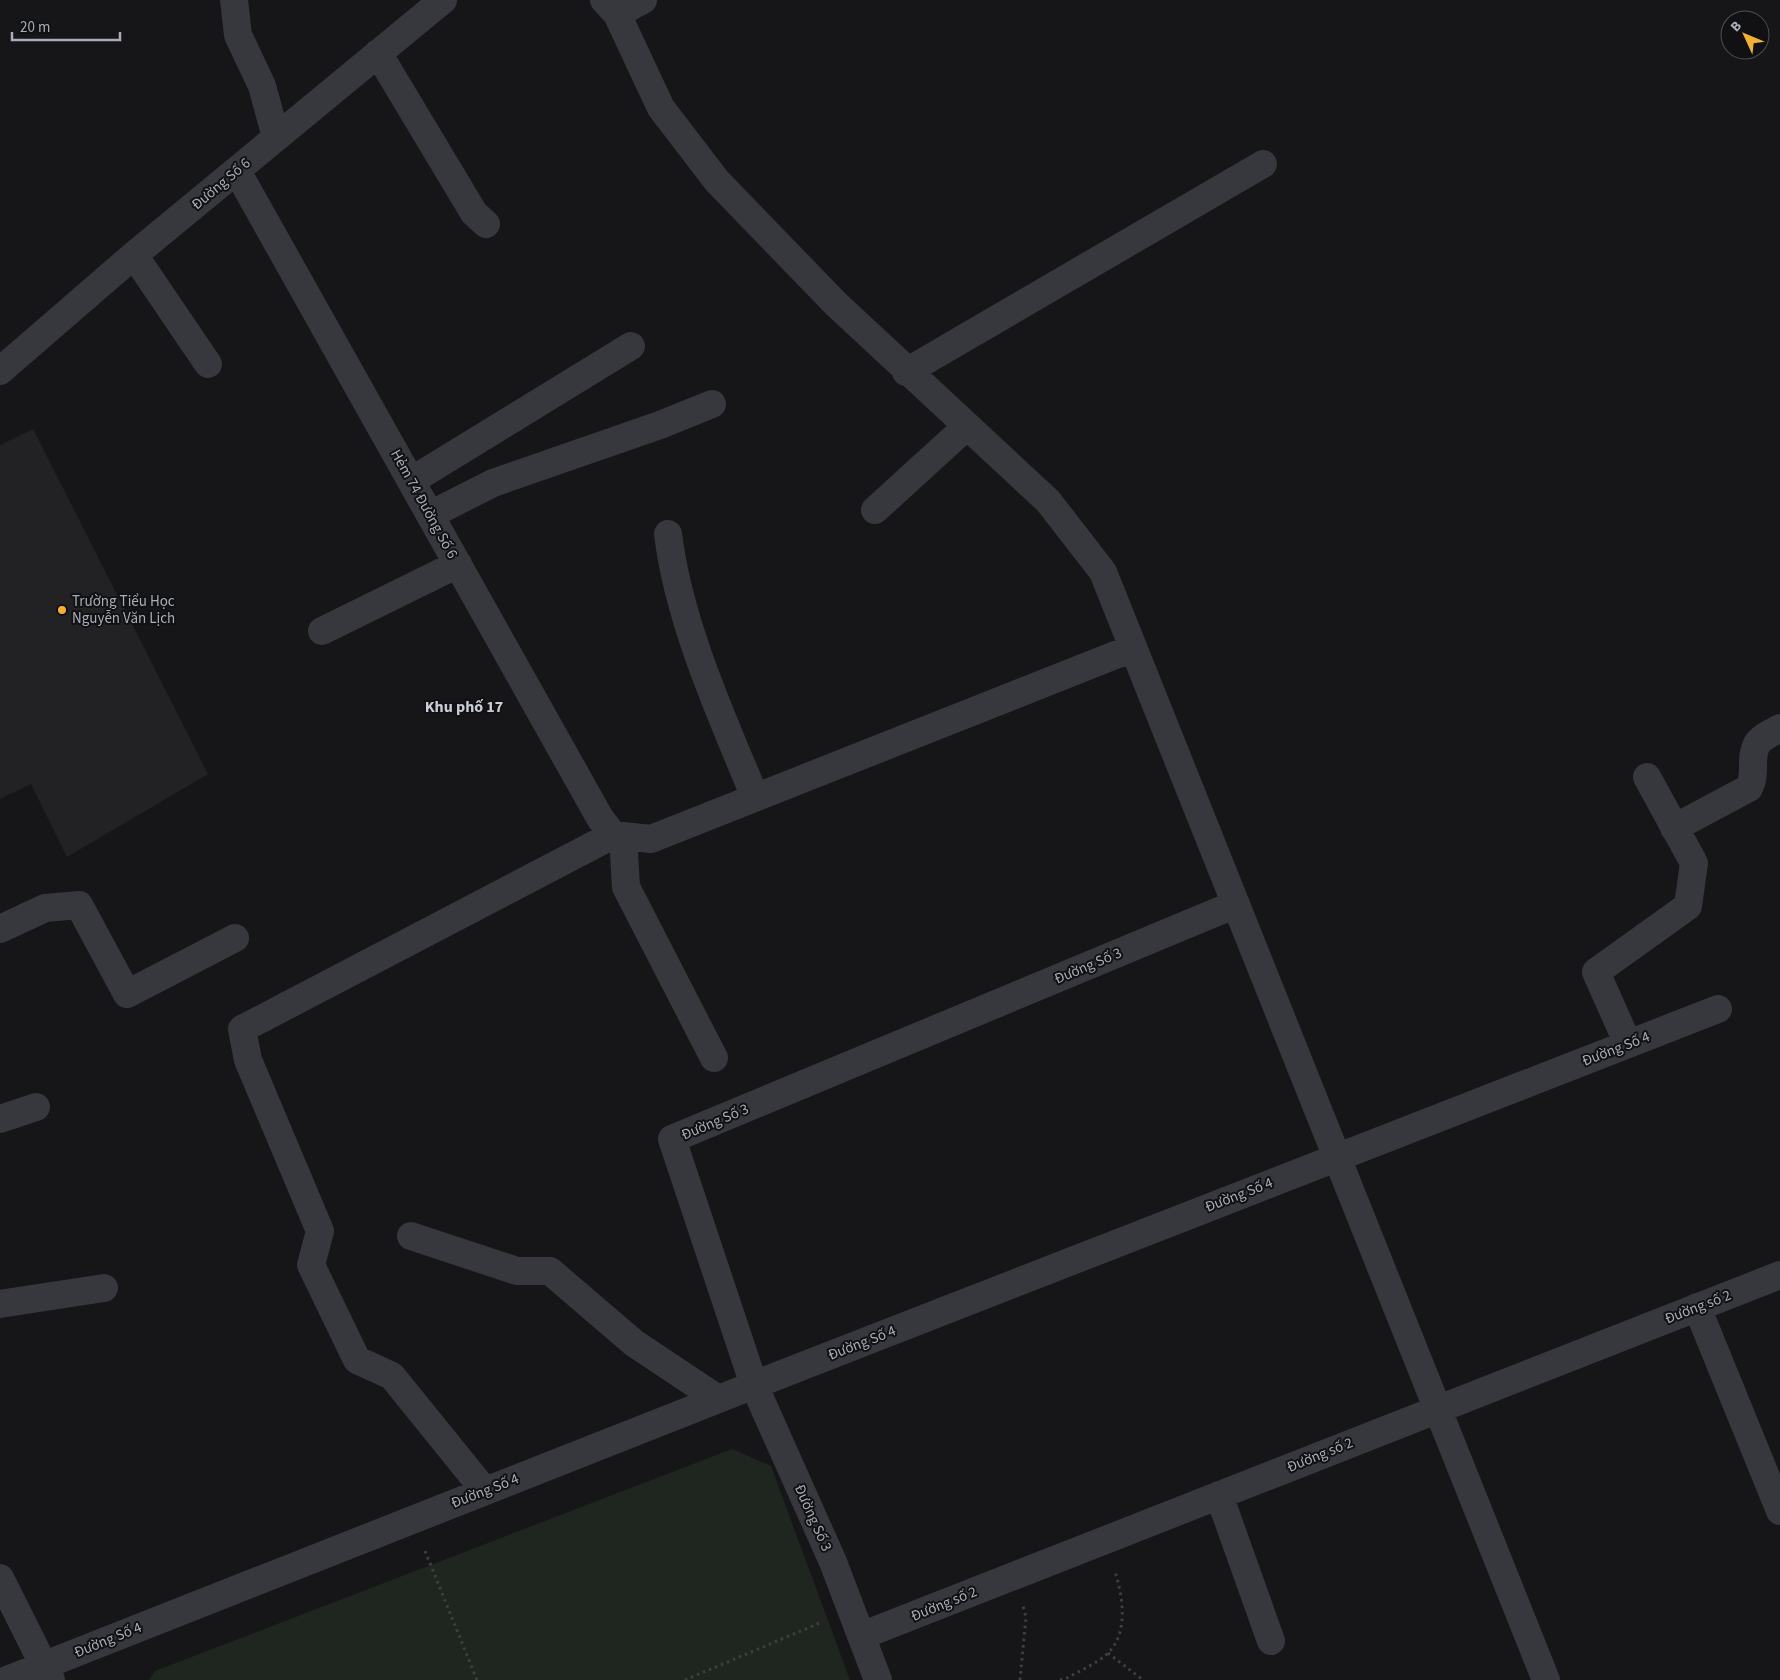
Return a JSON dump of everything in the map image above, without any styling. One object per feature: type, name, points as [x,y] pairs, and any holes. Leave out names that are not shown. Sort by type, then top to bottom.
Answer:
[{"type":"street","points":[[234,0],[238,35],[262,86],[276,137]]},
{"type":"street","points":[[643,0],[610,7],[661,108],[717,181],[836,304],[906,372],[1048,501],[1103,572],[1546,1680]]},
{"type":"street","name":"Đường Số 6","points":[[0,371],[134,254],[237,172],[276,137],[440,1]]},
{"type":"street","points":[[378,53],[474,213],[486,224]]},
{"type":"street","points":[[906,372],[1263,164]]},
{"type":"street","name":"Hẻm 74 Đường Số 6","points":[[237,172],[600,818],[618,836]]},
{"type":"street","points":[[134,254],[208,364]]},
{"type":"street","points":[[411,482],[631,346]]},
{"type":"street","points":[[430,515],[493,483],[660,425],[712,404]]},
{"type":"street","points":[[875,510],[966,427]]},
{"type":"street","points":[[668,534],[671,559],[703,669],[755,797]]},
{"type":"street","points":[[322,631],[458,564]]},
{"type":"street","points":[[484,1491],[392,1376],[357,1360],[311,1265],[320,1231],[248,1060],[242,1029],[618,836],[651,839],[1133,648]]},
{"type":"street","points":[[1674,828],[1741,794],[1749,788],[1753,781],[1753,755],[1757,743],[1780,728]]},
{"type":"street","points":[[1628,1044],[1596,972],[1688,906],[1694,862],[1647,777]]},
{"type":"street","points":[[618,836],[626,888],[714,1058]]},
{"type":"street","name":"Đường Số 3","points":[[878,1680],[833,1562],[754,1385],[672,1139],[1236,904]]},
{"type":"street","points":[[0,929],[45,908],[79,905],[127,994],[235,938]]},
{"type":"street","name":"Đường Số 4","points":[[7,1680],[48,1672],[412,1519],[1337,1156],[1718,1009]]},
{"type":"street","points":[[0,1119],[36,1106]]},
{"type":"street","points":[[411,1236],[517,1271],[550,1270],[634,1343],[718,1399]]},
{"type":"street","name":"Đường số 2","points":[[861,1636],[1437,1408],[1780,1275]]},
{"type":"street","points":[[0,1304],[104,1288]]},
{"type":"street","points":[[1697,1307],[1780,1511]]},
{"type":"street","points":[[1219,1495],[1271,1641]]},
{"type":"street","points":[[0,1578],[48,1672]]},
{"type":"path","points":[[412,1519],[477,1680]]},
{"type":"path","points":[[1060,1680],[1067,1678],[1108,1653],[1121,1630],[1122,1595],[1112,1564],[1100,1542]]},
{"type":"path","points":[[1014,1576],[1026,1617],[1020,1680]]},
{"type":"path","points":[[685,1680],[851,1610]]},
{"type":"path","points":[[1108,1653],[1143,1680]]},
{"type":"shaded area","name":"Trường Tiểu Học Nguyễn Văn Lịch","points":[[33,429],[208,774],[67,857],[31,784],[0,799],[0,445]]},
{"type":"shaded area","points":[[732,1449],[771,1466],[850,1680],[149,1680],[155,1671]]},
{"type":"place","name":"Trường Tiểu Học Nguyễn Văn Lịch","points":[[62,610]]},
{"type":"district","name":"Khu phố 17","points":[[464,707]]}]
